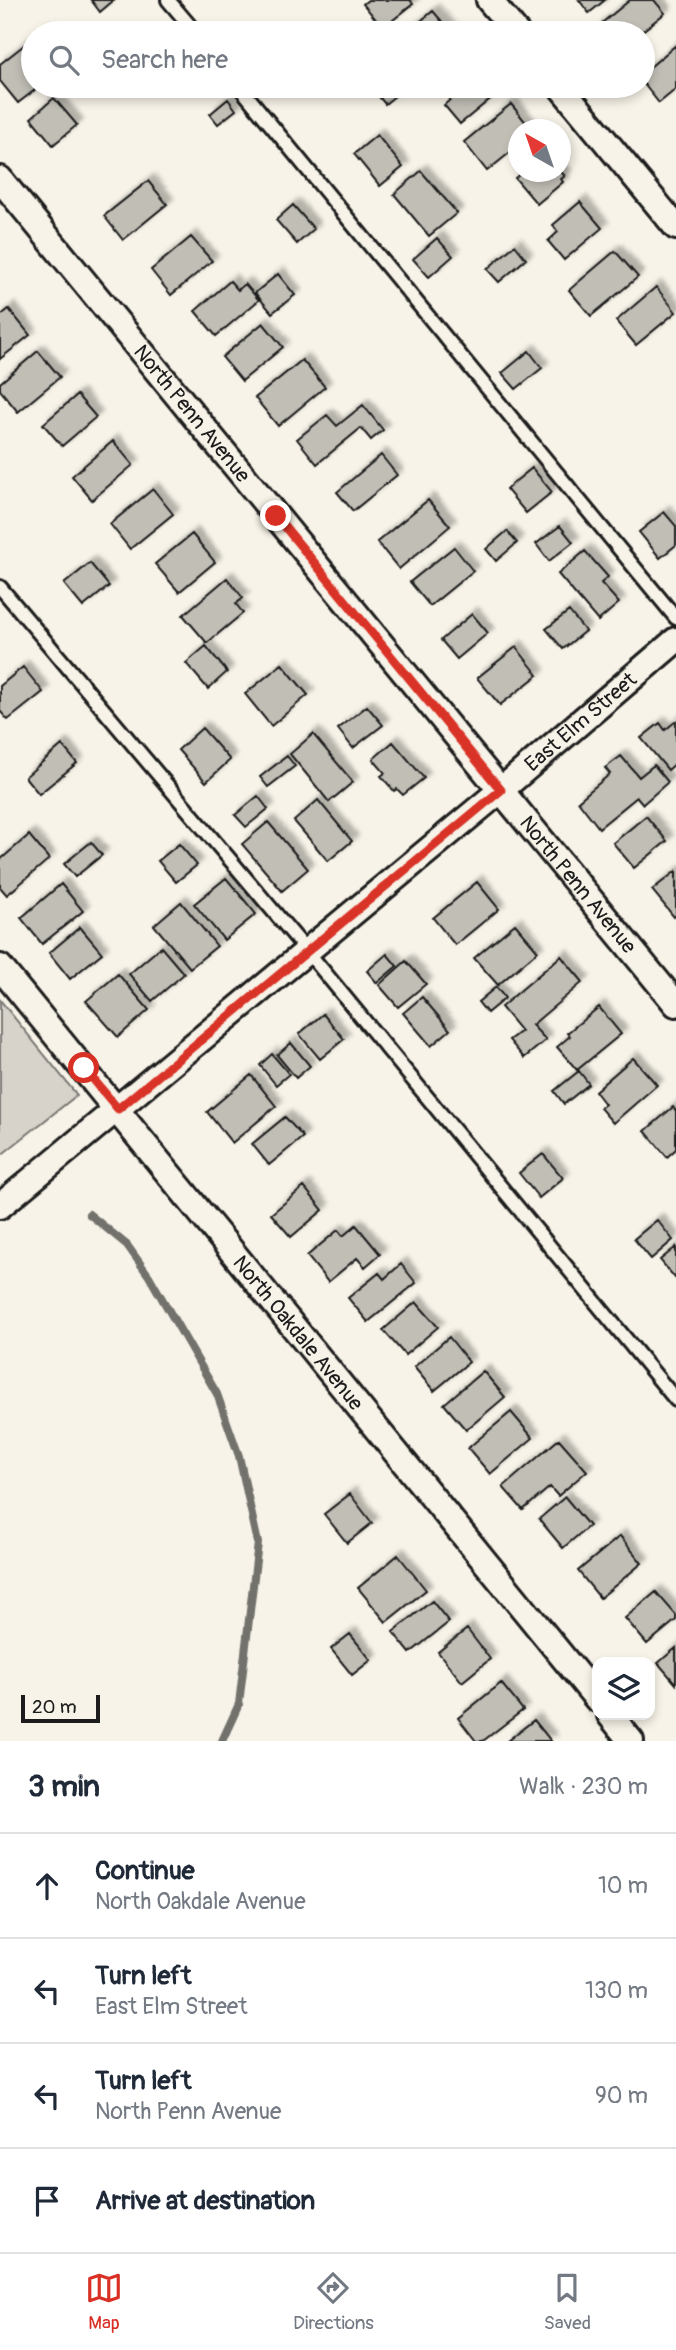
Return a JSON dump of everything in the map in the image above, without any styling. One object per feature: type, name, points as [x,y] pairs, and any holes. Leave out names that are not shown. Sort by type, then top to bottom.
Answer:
[{"type":"street","points":[[489,0],[507,21]]},
{"type":"street","points":[[570,98],[676,228]]},
{"type":"street","name":"North Penn Avenue","points":[[0,179],[676,1004]]},
{"type":"street","name":"East Elm Street","points":[[0,1206],[501,790],[676,640]]},
{"type":"street","name":"North Oakdale Avenue","points":[[0,967],[592,1693]]},
{"type":"street","points":[[614,1720],[631,1741]]},
{"type":"lane","points":[[168,0],[186,21]]},
{"type":"lane","points":[[249,98],[676,618]]},
{"type":"lane","points":[[0,587],[307,951],[676,1400]]},
{"type":"shaded area","points":[[0,1000],[77,1095],[0,1156]]},
{"type":"building","points":[[91,0],[114,0],[100,12]]},
{"type":"building","points":[[368,0],[410,0],[413,4],[392,21],[377,21],[363,4]]},
{"type":"building","points":[[579,0],[605,0],[589,13]]},
{"type":"building","points":[[630,0],[654,0],[665,13],[655,21],[604,21]]},
{"type":"building","points":[[433,11],[442,21],[421,21]]},
{"type":"building","points":[[676,45],[676,89],[659,103],[655,98],[655,63]]},
{"type":"building","points":[[21,47],[21,98],[24,98],[18,103],[0,81],[0,64]]},
{"type":"building","points":[[54,98],[77,125],[53,145],[31,118]]},
{"type":"building","points":[[380,98],[392,98],[385,104]]},
{"type":"building","points":[[492,98],[460,124],[444,105],[451,99]]},
{"type":"building","points":[[228,99],[236,110],[218,124],[210,114]]},
{"type":"building","points":[[511,104],[523,119],[508,119],[508,154],[487,171],[464,142]]},
{"type":"building","points":[[377,135],[403,167],[380,186],[354,154]]},
{"type":"building","points":[[421,171],[457,213],[429,236],[394,194]]},
{"type":"building","points":[[148,181],[167,204],[123,240],[104,216]]},
{"type":"building","points":[[518,182],[563,182],[537,204]]},
{"type":"building","points":[[580,202],[602,228],[564,260],[548,241],[558,232],[553,225]]},
{"type":"building","points":[[293,205],[314,229],[297,244],[276,220]]},
{"type":"building","points":[[191,237],[212,261],[171,295],[151,270]]},
{"type":"building","points":[[437,238],[453,256],[429,277],[413,259]]},
{"type":"building","points":[[515,245],[526,259],[499,282],[487,269]]},
{"type":"building","points":[[615,251],[638,277],[591,316],[569,290]]},
{"type":"building","points":[[278,274],[295,295],[272,313],[255,293]]},
{"type":"building","points":[[230,281],[238,290],[245,284],[259,300],[216,336],[195,311]]},
{"type":"building","points":[[656,287],[676,312],[636,345],[616,321]]},
{"type":"building","points":[[9,309],[30,335],[0,359],[0,316]]},
{"type":"building","points":[[263,323],[283,347],[242,381],[222,357]]},
{"type":"building","points":[[38,351],[60,377],[18,412],[0,390],[0,383]]},
{"type":"building","points":[[529,351],[542,368],[516,389],[502,373]]},
{"type":"building","points":[[302,360],[325,387],[278,426],[255,398]]},
{"type":"building","points":[[77,395],[96,417],[62,446],[43,424]]},
{"type":"building","points":[[363,405],[383,430],[371,440],[361,428],[317,464],[297,439],[327,415],[337,426]]},
{"type":"building","points":[[113,441],[133,465],[92,500],[72,476]]},
{"type":"building","points":[[381,455],[397,475],[353,511],[337,492]]},
{"type":"building","points":[[532,468],[552,492],[526,513],[506,489]]},
{"type":"building","points":[[153,489],[173,514],[130,549],[110,524]]},
{"type":"building","points":[[428,500],[450,526],[399,569],[377,542]]},
{"type":"building","points":[[664,512],[676,526],[676,545],[660,558],[639,532]]},
{"type":"building","points":[[560,526],[573,542],[549,561],[536,544]]},
{"type":"building","points":[[507,531],[517,543],[496,561],[486,549]]},
{"type":"building","points":[[192,534],[215,562],[179,592],[155,564]]},
{"type":"building","points":[[454,547],[473,571],[430,606],[410,582]]},
{"type":"building","points":[[585,551],[608,577],[601,583],[619,603],[598,621],[558,574]]},
{"type":"building","points":[[90,563],[109,586],[83,607],[64,584]]},
{"type":"building","points":[[227,578],[243,598],[236,604],[243,613],[207,643],[183,615]]},
{"type":"building","points":[[569,611],[585,631],[563,649],[546,629]]},
{"type":"building","points":[[472,614],[488,633],[457,659],[441,640]]},
{"type":"building","points":[[206,646],[227,672],[208,689],[186,663]]},
{"type":"building","points":[[516,647],[538,675],[500,705],[477,678]]},
{"type":"building","points":[[282,664],[308,695],[271,726],[245,694]]},
{"type":"building","points":[[23,667],[43,692],[8,720],[0,711],[0,686]]},
{"type":"building","points":[[367,706],[383,725],[353,748],[338,729]]},
{"type":"building","points":[[676,721],[676,763],[668,770],[641,738],[660,723],[665,730]]},
{"type":"building","points":[[202,728],[230,760],[206,782],[178,750]]},
{"type":"building","points":[[313,734],[353,782],[329,802],[290,754]]},
{"type":"building","points":[[393,742],[424,778],[403,795],[397,789],[394,791],[381,776],[385,773],[373,759]]},
{"type":"building","points":[[62,745],[77,763],[39,794],[25,777]]},
{"type":"building","points":[[287,756],[295,766],[268,787],[260,777]]},
{"type":"building","points":[[621,756],[639,777],[654,765],[668,782],[643,804],[637,797],[599,828],[578,801],[610,774],[605,768]]},
{"type":"building","points":[[258,796],[268,809],[246,827],[235,815]]},
{"type":"building","points":[[318,800],[352,841],[328,861],[294,821]]},
{"type":"building","points":[[646,816],[667,841],[634,868],[613,843]]},
{"type":"building","points":[[268,822],[308,869],[282,891],[242,844]]},
{"type":"building","points":[[29,835],[49,859],[7,895],[0,887],[0,860]]},
{"type":"building","points":[[91,842],[102,855],[75,877],[64,864]]},
{"type":"building","points":[[179,844],[197,865],[176,882],[158,861]]},
{"type":"building","points":[[676,871],[676,915],[674,917],[652,890]]},
{"type":"building","points":[[226,878],[256,914],[224,940],[194,904]]},
{"type":"building","points":[[477,882],[499,909],[455,945],[433,918]]},
{"type":"building","points":[[61,884],[83,911],[42,944],[21,918]]},
{"type":"building","points":[[181,902],[217,946],[190,968],[154,925]]},
{"type":"building","points":[[515,924],[538,951],[498,985],[474,958]]},
{"type":"building","points":[[80,927],[102,953],[70,979],[49,953]]},
{"type":"building","points":[[161,947],[184,974],[152,1001],[129,974]]},
{"type":"building","points":[[387,954],[397,966],[377,983],[367,971]]},
{"type":"building","points":[[561,956],[583,982],[532,1025],[546,1040],[524,1058],[509,1040],[521,1031],[501,1007]]},
{"type":"building","points":[[406,961],[426,984],[398,1007],[379,985]]},
{"type":"building","points":[[118,974],[149,1010],[118,1037],[86,1001]]},
{"type":"building","points":[[496,987],[505,998],[487,1013],[478,1002]]},
{"type":"building","points":[[422,997],[450,1030],[431,1046],[403,1013]]},
{"type":"building","points":[[599,1007],[621,1034],[577,1070],[557,1047],[570,1036],[567,1033]]},
{"type":"building","points":[[323,1014],[344,1039],[320,1059],[299,1034]]},
{"type":"building","points":[[291,1043],[310,1066],[296,1078],[277,1055]]},
{"type":"building","points":[[272,1054],[289,1074],[276,1085],[260,1065]]},
{"type":"building","points":[[633,1058],[657,1085],[613,1123],[600,1108],[605,1104],[595,1091]]},
{"type":"building","points":[[579,1071],[589,1084],[564,1104],[554,1091]]},
{"type":"building","points":[[251,1075],[276,1106],[232,1143],[207,1112]]},
{"type":"building","points":[[673,1107],[676,1111],[676,1149],[667,1157],[645,1131]]},
{"type":"building","points":[[285,1117],[303,1137],[269,1165],[252,1144]]},
{"type":"building","points":[[543,1154],[563,1178],[539,1198],[519,1173]]},
{"type":"building","points":[[304,1187],[323,1210],[291,1237],[271,1214]]},
{"type":"building","points":[[657,1220],[673,1240],[651,1259],[634,1239]]},
{"type":"building","points":[[356,1225],[380,1254],[365,1267],[357,1258],[328,1282],[307,1256],[338,1230],[343,1236]]},
{"type":"building","points":[[676,1247],[676,1277],[675,1278],[660,1260]]},
{"type":"building","points":[[401,1264],[416,1283],[368,1322],[348,1298],[379,1273],[384,1279]]},
{"type":"building","points":[[416,1302],[438,1327],[405,1355],[383,1330]]},
{"type":"building","points":[[449,1337],[469,1362],[434,1391],[414,1367]]},
{"type":"building","points":[[483,1371],[505,1397],[466,1430],[444,1404]]},
{"type":"building","points":[[511,1412],[533,1438],[490,1474],[468,1448]]},
{"type":"building","points":[[559,1439],[587,1471],[558,1496],[550,1487],[523,1510],[503,1487]]},
{"type":"building","points":[[350,1494],[372,1523],[347,1543],[324,1514]]},
{"type":"building","points":[[565,1497],[589,1526],[563,1548],[539,1519]]},
{"type":"building","points":[[620,1536],[642,1563],[600,1598],[578,1571]]},
{"type":"building","points":[[398,1555],[426,1590],[386,1622],[358,1588]]},
{"type":"building","points":[[656,1592],[676,1615],[676,1620],[647,1644],[625,1618]]},
{"type":"building","points":[[432,1601],[449,1622],[410,1653],[393,1632]]},
{"type":"building","points":[[467,1629],[490,1659],[462,1682],[438,1652]]},
{"type":"building","points":[[350,1634],[371,1660],[352,1675],[331,1649]]},
{"type":"building","points":[[676,1648],[676,1684],[658,1663]]},
{"type":"building","points":[[501,1683],[523,1710],[483,1741],[476,1741],[458,1718]]},
{"type":"building","points":[[534,1720],[551,1741],[507,1741]]},
{"type":"waterway","points":[[89,1214],[127,1245],[149,1276],[217,1394],[239,1456],[258,1543],[239,1704],[222,1741]]},
{"type":"route","points":[[84,1068],[118,1109],[501,790],[276,516]]}]
